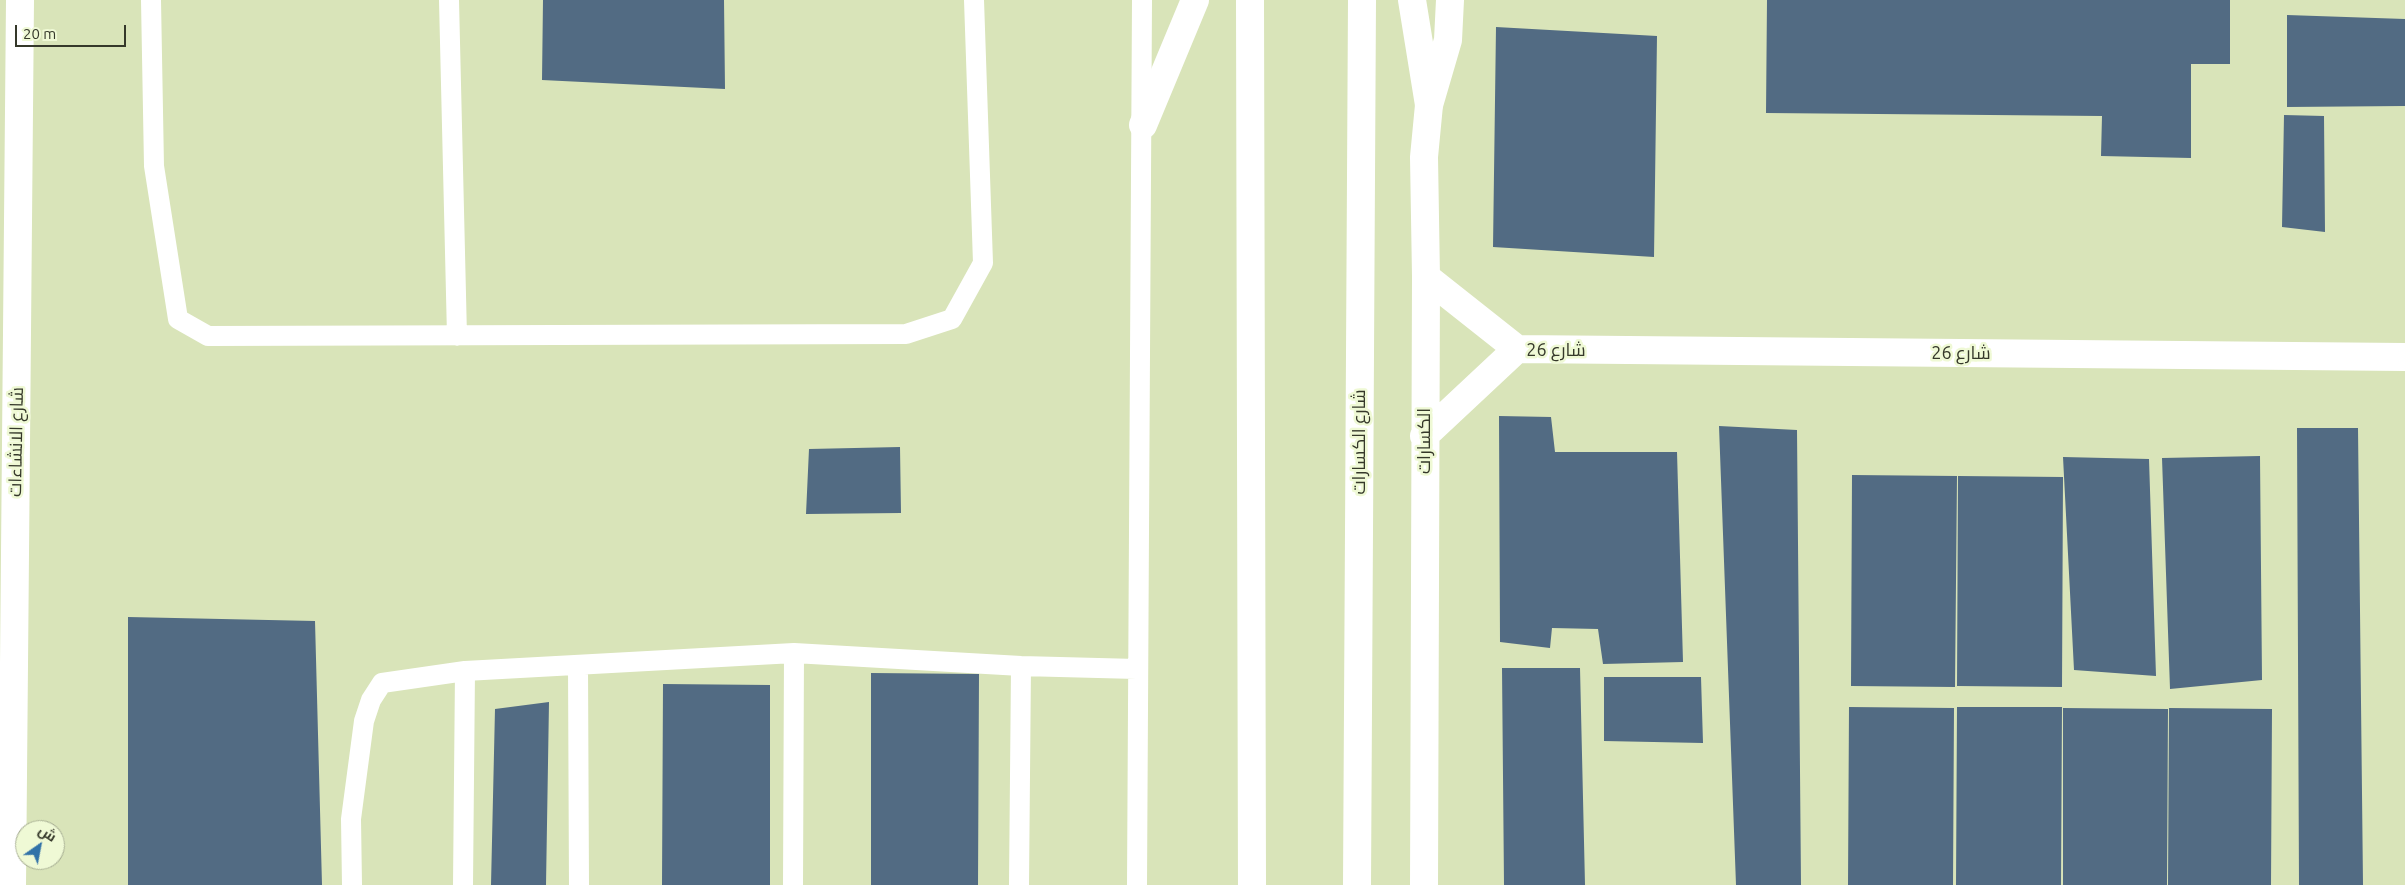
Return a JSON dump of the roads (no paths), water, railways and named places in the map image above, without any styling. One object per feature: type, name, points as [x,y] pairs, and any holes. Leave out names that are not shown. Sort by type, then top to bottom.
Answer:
[{"type":"street","name":"شارع الانشاءات","points":[[12,885],[20,0]]},
{"type":"street","points":[[1143,125],[1195,0]]},
{"type":"street","points":[[1250,0],[1252,885]]},
{"type":"street","name":"شارع الكسارات","points":[[1357,885],[1362,0]]},
{"type":"street","points":[[1412,0],[1429,105]]},
{"type":"street","name":"الكسارات","points":[[1424,885],[1426,277],[1424,156],[1429,105],[1448,40],[1450,0]]},
{"type":"street","name":"شارع 26","points":[[1426,277],[1517,349],[2405,357]]},
{"type":"street","name":"شارع 26","points":[[1424,436],[1517,349]]},
{"type":"lane","points":[[150,0],[154,166],[178,319],[208,336],[906,334],[952,319],[983,263],[974,0]]},
{"type":"lane","points":[[449,0],[457,336]]},
{"type":"lane","points":[[1137,885],[1137,668],[1143,125],[1142,0]]},
{"type":"lane","points":[[352,885],[351,819],[364,721],[371,700],[382,683],[465,671],[794,653],[1021,666],[1137,668]]},
{"type":"lane","points":[[793,885],[794,653]]},
{"type":"lane","points":[[578,666],[579,885]]},
{"type":"lane","points":[[1019,885],[1021,666]]},
{"type":"lane","points":[[463,885],[465,671]]}]
